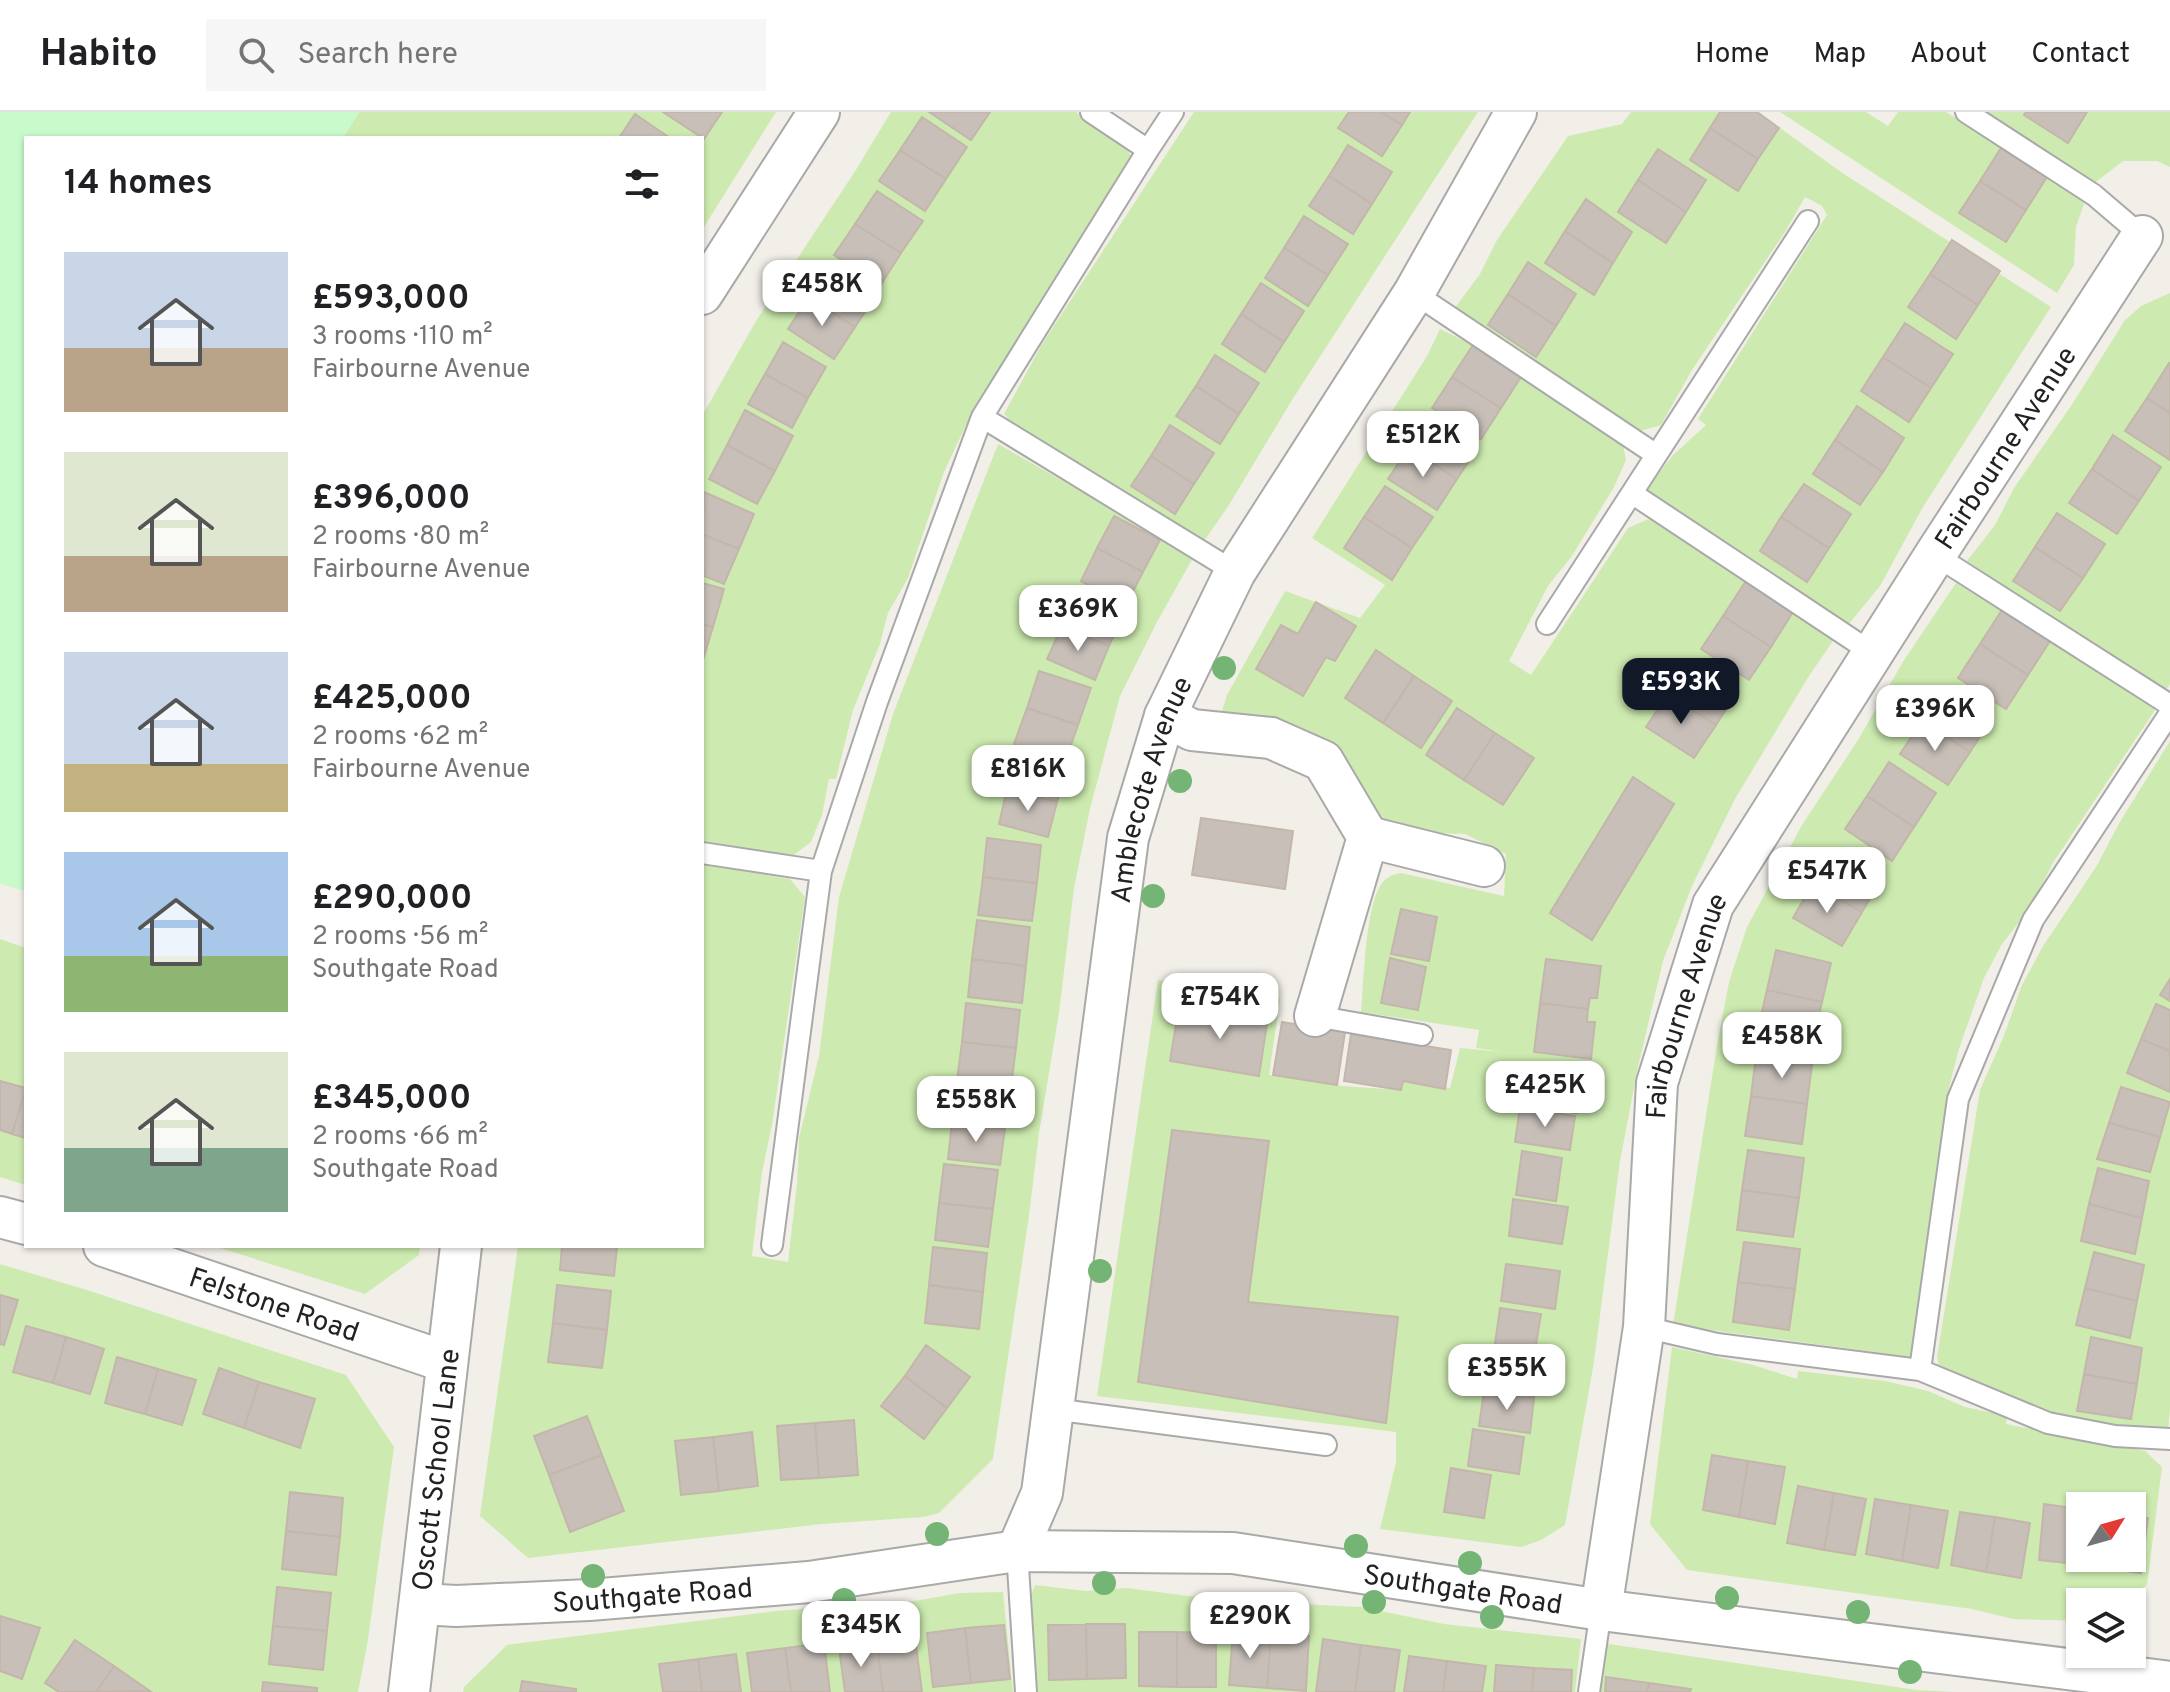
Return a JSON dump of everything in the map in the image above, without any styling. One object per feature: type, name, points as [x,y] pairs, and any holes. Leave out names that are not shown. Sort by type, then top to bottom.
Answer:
[{"type":"street","points":[[704,291],[819,112]]},
{"type":"street","name":"Amblecote Avenue","points":[[1017,1551],[1042,1493],[1128,838],[1165,716],[1235,572],[1414,293],[1516,112]]},
{"type":"street","name":"Fairbourne Avenue","points":[[1601,1610],[1644,1327],[1657,1083],[1713,905],[2142,236]]},
{"type":"street","points":[[1165,716],[1192,730],[1271,738],[1323,761],[1368,837],[1484,866]]},
{"type":"street","points":[[1315,1016],[1368,837]]},
{"type":"street","points":[[0,1217],[24,1223]]},
{"type":"street","name":"Felstone Road","points":[[110,1248],[446,1362]]},
{"type":"street","name":"Oscott School Lane","points":[[409,1692],[461,1248]]},
{"type":"street","name":"Southgate Road","points":[[421,1604],[456,1606],[589,1600],[809,1582],[1017,1551],[1233,1553],[1601,1610],[2170,1682]]},
{"type":"lane","points":[[1091,112],[1148,150]]},
{"type":"lane","points":[[772,1245],[821,871],[877,702],[982,417],[1173,112]]},
{"type":"lane","points":[[1966,112],[2094,195],[2142,236]]},
{"type":"lane","points":[[1547,624],[1808,221]]},
{"type":"lane","points":[[1414,293],[1655,454]]},
{"type":"lane","points":[[982,417],[1235,572]]},
{"type":"lane","points":[[1633,494],[1874,654]]},
{"type":"lane","points":[[1935,555],[2170,705]]},
{"type":"lane","points":[[1920,1370],[1958,1099],[2033,920],[2170,713]]},
{"type":"lane","points":[[704,853],[821,871]]},
{"type":"lane","points":[[1315,1016],[1422,1035]]},
{"type":"lane","points":[[1644,1327],[1717,1344],[1920,1370],[2048,1423],[2115,1436],[2170,1439]]},
{"type":"lane","points":[[1053,1409],[1326,1445]]},
{"type":"lane","points":[[1017,1551],[1026,1692]]},
{"type":"lane","points":[[1589,1692],[1601,1610]]},
{"type":"green space","points":[[0,112],[359,112],[344,136],[24,136],[24,890],[0,884]]},
{"type":"green space","points":[[359,112],[776,112],[704,227],[704,136],[344,136]]},
{"type":"green space","points":[[891,112],[1076,112],[1120,140],[1133,158],[975,406],[944,472],[908,578],[888,613],[880,644],[853,710],[836,779],[829,779],[822,815],[811,842],[791,857],[704,843],[704,412],[756,321]]},
{"type":"green space","points":[[1194,112],[1478,112],[1204,541],[1020,432],[1004,414],[1042,344]]},
{"type":"green space","points":[[1631,112],[1758,112],[1841,172],[2051,307],[1923,507],[1880,586],[1848,625],[1654,508],[1647,489],[1673,455],[1706,425],[1698,419],[1827,215],[1822,206],[1805,197],[1692,370],[1661,425],[1633,433],[1454,309],[1480,274],[1497,240],[1568,136],[1622,124]]},
{"type":"green space","points":[[1780,112],[1866,112],[1888,126],[1898,112],[1946,112],[2086,198],[2076,227],[2074,265],[2057,293]]},
{"type":"green space","points":[[1979,112],[2170,112],[2170,167],[2157,161],[2123,161],[2092,185]]},
{"type":"green space","points":[[2170,293],[2170,684],[2164,693],[1967,561],[1995,525],[2014,488],[2125,320],[2141,306]]},
{"type":"green space","points":[[1440,329],[1473,345],[1622,441],[1626,460],[1614,487],[1572,556],[1548,586],[1509,661],[1531,675],[1628,528],[1651,518],[1835,638],[1735,799],[1692,886],[1663,961],[1620,1161],[1594,1362],[1565,1525],[1541,1540],[1521,1547],[1380,1529],[1396,1462],[1396,1432],[1097,1396],[1158,980],[1280,999],[1269,1075],[1342,1086],[1401,1090],[1403,1081],[1450,1088],[1460,1048],[1502,1052],[1476,1048],[1479,1030],[1361,1012],[1368,929],[1375,898],[1384,880],[1401,873],[1504,896],[1506,854],[1465,834],[1431,833],[1380,822],[1347,760],[1303,734],[1222,711],[1227,695],[1285,591],[1360,618],[1385,585],[1312,538],[1427,356]]},
{"type":"green space","points":[[998,444],[1194,556],[1120,696],[1090,809],[1074,888],[1059,1013],[993,1459],[939,1513],[924,1517],[822,1524],[528,1558],[480,1516],[518,1248],[704,1248],[704,864],[790,879],[805,897],[752,1256],[788,1262],[799,1138],[819,1056],[839,897],[893,714]]},
{"type":"green space","points":[[1956,583],[2157,707],[2053,863],[2030,908],[2002,944],[1984,978],[1949,1087],[1936,1171],[1935,1211],[1911,1357],[1673,1325],[1717,1045],[1729,982],[1747,927],[1802,825],[1858,740],[1904,660]]},
{"type":"green space","points":[[2170,741],[2168,1431],[2064,1418],[1940,1372],[1937,1357],[1980,1090],[2022,985],[2043,946],[2096,867]]},
{"type":"green space","points":[[0,939],[24,947],[24,1184],[0,1177]]},
{"type":"green space","points":[[220,1248],[420,1248],[419,1255],[365,1294]]},
{"type":"green space","points":[[0,1264],[346,1375],[394,1447],[358,1692],[0,1692]]},
{"type":"green space","points":[[1672,1347],[1753,1365],[1797,1379],[1798,1371],[1885,1381],[1928,1391],[1965,1407],[2007,1416],[2006,1424],[2145,1451],[2162,1467],[2147,1585],[2142,1588],[2066,1588],[2066,1621],[2013,1619],[1972,1609],[1687,1570],[1650,1524]]},
{"type":"green space","points":[[1035,1585],[1086,1591],[1126,1588],[1221,1600],[1361,1607],[1444,1624],[1581,1639],[1575,1692],[1034,1692],[1029,1600]]},
{"type":"green space","points":[[1003,1592],[1013,1692],[463,1692],[464,1687],[507,1645],[775,1611],[914,1601],[960,1593]]},
{"type":"green space","points":[[1596,1642],[1917,1690],[1957,1692],[1593,1692]]},
{"type":"building","points":[[663,112],[722,112],[704,139],[704,136]]},
{"type":"building","points":[[929,112],[990,112],[971,140]]},
{"type":"building","points":[[1349,112],[1381,112],[1402,125],[1382,156],[1338,128]]},
{"type":"building","points":[[1381,112],[1410,112],[1402,125]]},
{"type":"building","points":[[1720,112],[1757,112],[1779,128],[1758,159],[1710,128]]},
{"type":"building","points":[[2026,112],[2087,112],[2068,143],[2024,115]]},
{"type":"building","points":[[635,114],[667,136],[620,136]]},
{"type":"building","points":[[922,117],[967,147],[946,179],[900,150]]},
{"type":"building","points":[[1710,128],[1758,159],[1738,191],[1690,160]]},
{"type":"building","points":[[1348,145],[1392,172],[1372,204],[1329,176]]},
{"type":"building","points":[[2001,148],[2047,177],[2026,210],[1980,181]]},
{"type":"building","points":[[1658,149],[1706,180],[1686,212],[1638,180]]},
{"type":"building","points":[[900,150],[946,179],[925,211],[879,181]]},
{"type":"building","points":[[1329,176],[1372,204],[1353,234],[1309,206]]},
{"type":"building","points":[[1638,180],[1686,212],[1666,243],[1618,212]]},
{"type":"building","points":[[1980,181],[2026,210],[2006,242],[1959,213]]},
{"type":"building","points":[[877,191],[923,221],[901,253],[855,224]]},
{"type":"building","points":[[1586,199],[1632,232],[1613,263],[1565,231]]},
{"type":"building","points":[[1304,216],[1348,244],[1328,275],[1284,248]]},
{"type":"building","points":[[855,224],[901,253],[880,286],[834,255]]},
{"type":"building","points":[[1565,231],[1613,263],[1594,295],[1545,263]]},
{"type":"building","points":[[1952,240],[2000,271],[1978,305],[1930,274]]},
{"type":"building","points":[[1284,248],[1328,275],[1308,306],[1265,278]]},
{"type":"building","points":[[1528,262],[1576,294],[1556,326],[1508,294]]},
{"type":"building","points":[[831,265],[876,295],[855,327],[809,297]]},
{"type":"building","points":[[1930,274],[1978,305],[1956,339],[1908,307]]},
{"type":"building","points":[[1261,283],[1304,311],[1284,342],[1241,314]]},
{"type":"building","points":[[1508,294],[1556,326],[1536,357],[1488,325]]},
{"type":"building","points":[[809,297],[855,327],[834,359],[788,329]]},
{"type":"building","points":[[1241,314],[1284,342],[1265,372],[1222,344]]},
{"type":"building","points":[[1905,323],[1953,354],[1931,388],[1883,357]]},
{"type":"building","points":[[783,342],[826,367],[808,398],[765,374]]},
{"type":"building","points":[[1473,345],[1521,377],[1501,408],[1452,377]]},
{"type":"building","points":[[1215,355],[1259,383],[1239,414],[1196,386]]},
{"type":"building","points":[[1883,357],[1931,388],[1909,422],[1861,391]]},
{"type":"building","points":[[2170,364],[2170,413],[2147,398]]},
{"type":"building","points":[[765,374],[808,398],[792,428],[748,404]]},
{"type":"building","points":[[1452,377],[1501,408],[1481,439],[1432,408]]},
{"type":"building","points":[[1196,386],[1239,414],[1220,444],[1176,416]]},
{"type":"building","points":[[2147,398],[2170,413],[2170,460],[2125,431]]},
{"type":"building","points":[[1857,406],[1904,438],[1883,472],[1835,440]]},
{"type":"building","points":[[745,410],[793,436],[775,471],[727,445]]},
{"type":"building","points":[[1430,416],[1478,447],[1457,479],[1409,447]]},
{"type":"building","points":[[1170,425],[1214,453],[1194,484],[1151,456]]},
{"type":"building","points":[[2113,435],[2161,467],[2139,501],[2092,469]]},
{"type":"building","points":[[1835,440],[1883,472],[1860,505],[1813,474]]},
{"type":"building","points":[[727,445],[775,471],[757,504],[709,479]]},
{"type":"building","points":[[1409,447],[1457,479],[1437,510],[1388,479]]},
{"type":"building","points":[[1151,456],[1194,484],[1175,514],[1131,486]]},
{"type":"building","points":[[2092,469],[2139,501],[2117,534],[2069,503]]},
{"type":"building","points":[[1804,484],[1851,514],[1829,548],[1781,517]]},
{"type":"building","points":[[1385,486],[1433,517],[1412,548],[1364,517]]},
{"type":"building","points":[[704,492],[754,514],[739,549],[704,535]]},
{"type":"building","points":[[2057,513],[2105,544],[2083,578],[2035,547]]},
{"type":"building","points":[[1114,516],[1160,540],[1143,572],[1097,548]]},
{"type":"building","points":[[1364,517],[1412,548],[1392,580],[1344,548]]},
{"type":"building","points":[[1781,517],[1829,548],[1807,582],[1760,551]]},
{"type":"building","points":[[704,535],[739,549],[724,584],[704,576]]},
{"type":"building","points":[[2035,547],[2083,578],[2060,611],[2013,581]]},
{"type":"building","points":[[1097,548],[1143,572],[1126,605],[1081,581]]},
{"type":"building","points":[[1746,581],[1793,612],[1771,647],[1723,616]]},
{"type":"building","points":[[704,584],[724,589],[713,627],[704,625]]},
{"type":"building","points":[[1077,592],[1124,613],[1109,646],[1062,626]]},
{"type":"building","points":[[1316,602],[1356,626],[1335,661],[1326,657],[1303,696],[1256,669],[1281,625],[1298,634]]},
{"type":"building","points":[[2002,610],[2050,641],[2028,675],[1980,644]]},
{"type":"building","points":[[1723,616],[1771,647],[1749,680],[1701,649]]},
{"type":"building","points":[[704,625],[713,627],[704,656]]},
{"type":"building","points":[[1062,626],[1109,646],[1095,680],[1047,659]]},
{"type":"building","points":[[1980,644],[2028,675],[2006,709],[1958,678]]},
{"type":"building","points":[[1376,650],[1414,676],[1383,723],[1345,698]]},
{"type":"building","points":[[1690,660],[1738,690],[1716,725],[1668,694]]},
{"type":"building","points":[[1039,671],[1091,688],[1078,725],[1027,708]]},
{"type":"building","points":[[1414,676],[1452,701],[1421,748],[1383,723]]},
{"type":"building","points":[[1944,687],[1992,718],[1970,752],[1922,721]]},
{"type":"building","points":[[1668,694],[1716,725],[1694,758],[1646,727]]},
{"type":"building","points":[[1027,708],[1078,725],[1065,762],[1014,744]]},
{"type":"building","points":[[1457,708],[1495,733],[1464,780],[1426,755]]},
{"type":"building","points":[[1922,721],[1970,752],[1948,785],[1900,754]]},
{"type":"building","points":[[1495,733],[1534,758],[1503,805],[1464,780]]},
{"type":"building","points":[[1017,753],[1067,766],[1057,802],[1007,789]]},
{"type":"building","points":[[1889,762],[1936,793],[1914,827],[1867,796]]},
{"type":"building","points":[[1633,777],[1674,804],[1592,940],[1550,913]]},
{"type":"building","points":[[1007,789],[1057,802],[1048,837],[999,824]]},
{"type":"building","points":[[1867,796],[1914,827],[1892,861],[1845,829]]},
{"type":"building","points":[[1201,818],[1293,831],[1285,889],[1192,875]]},
{"type":"building","points":[[987,838],[1041,845],[1037,883],[983,877]]},
{"type":"building","points":[[1833,848],[1883,877],[1862,912],[1813,883]]},
{"type":"building","points":[[983,877],[1037,883],[1032,921],[978,915]]},
{"type":"building","points":[[1813,883],[1862,912],[1842,946],[1793,918]]},
{"type":"building","points":[[1401,909],[1437,917],[1429,961],[1391,954]]},
{"type":"building","points":[[977,920],[1030,927],[1026,966],[972,959]]},
{"type":"building","points":[[1776,950],[1831,963],[1822,1002],[1767,990]]},
{"type":"building","points":[[1390,958],[1426,967],[1418,1010],[1381,1003]]},
{"type":"building","points":[[972,959],[1026,966],[1022,1003],[968,997]]},
{"type":"building","points":[[1546,959],[1601,966],[1597,998],[1590,998],[1588,1009],[1540,1003]]},
{"type":"building","points":[[2170,979],[2170,1001],[2160,995]]},
{"type":"building","points":[[1767,990],[1822,1002],[1813,1041],[1758,1029]]},
{"type":"building","points":[[966,1003],[1020,1010],[1016,1048],[962,1042]]},
{"type":"building","points":[[1540,1003],[1588,1009],[1587,1022],[1595,1022],[1591,1059],[1534,1052]]},
{"type":"building","points":[[2156,1004],[2170,1010],[2170,1051],[2141,1039]]},
{"type":"building","points":[[1179,1006],[1210,1011],[1209,1016],[1233,1020],[1234,1011],[1268,1017],[1259,1076],[1170,1061]]},
{"type":"building","points":[[1282,1022],[1345,1032],[1337,1085],[1273,1075]]},
{"type":"building","points":[[1351,1034],[1451,1050],[1445,1089],[1403,1081],[1401,1090],[1344,1081]]},
{"type":"building","points":[[2141,1039],[2170,1051],[2170,1092],[2127,1073]]},
{"type":"building","points":[[962,1042],[1016,1048],[1011,1086],[957,1080]]},
{"type":"building","points":[[1756,1056],[1812,1064],[1807,1104],[1751,1096]]},
{"type":"building","points":[[1531,1076],[1580,1083],[1577,1113],[1526,1106]]},
{"type":"building","points":[[0,1081],[24,1087],[24,1095],[12,1134],[0,1130]]},
{"type":"building","points":[[956,1085],[1009,1091],[1005,1129],[952,1122]]},
{"type":"building","points":[[2121,1087],[2170,1102],[2160,1137],[2109,1123]]},
{"type":"building","points":[[24,1095],[24,1137],[12,1134]]},
{"type":"building","points":[[1751,1096],[1807,1104],[1802,1144],[1745,1136]]},
{"type":"building","points":[[1520,1107],[1575,1116],[1570,1150],[1515,1142]]},
{"type":"building","points":[[952,1122],[1005,1129],[1000,1165],[948,1159]]},
{"type":"building","points":[[2109,1123],[2160,1137],[2150,1172],[2097,1159]]},
{"type":"building","points":[[1172,1130],[1269,1141],[1248,1302],[1398,1317],[1386,1423],[1138,1382]]},
{"type":"building","points":[[1748,1150],[1804,1158],[1799,1198],[1742,1190]]},
{"type":"building","points":[[1522,1151],[1562,1158],[1556,1201],[1516,1195]]},
{"type":"building","points":[[944,1164],[998,1170],[993,1209],[939,1203]]},
{"type":"building","points":[[2098,1168],[2149,1181],[2142,1218],[2089,1204]]},
{"type":"building","points":[[1742,1190],[1799,1198],[1793,1237],[1737,1230]]},
{"type":"building","points":[[1513,1199],[1568,1207],[1562,1244],[1509,1236]]},
{"type":"building","points":[[939,1203],[993,1209],[988,1247],[935,1240]]},
{"type":"building","points":[[2089,1204],[2142,1218],[2135,1254],[2081,1241]]},
{"type":"building","points":[[1744,1242],[1800,1249],[1795,1289],[1738,1282]]},
{"type":"building","points":[[933,1247],[987,1253],[983,1292],[929,1285]]},
{"type":"building","points":[[562,1248],[617,1248],[614,1276],[560,1270]]},
{"type":"building","points":[[2094,1252],[2144,1265],[2137,1301],[2085,1288]]},
{"type":"building","points":[[1506,1264],[1560,1271],[1555,1309],[1501,1301]]},
{"type":"building","points":[[1738,1282],[1795,1289],[1789,1330],[1733,1322]]},
{"type":"building","points":[[557,1285],[611,1291],[607,1330],[553,1323]]},
{"type":"building","points":[[929,1285],[983,1292],[979,1329],[925,1323]]},
{"type":"building","points":[[2085,1288],[2137,1301],[2130,1338],[2076,1325]]},
{"type":"building","points":[[0,1295],[18,1300],[4,1345],[0,1344]]},
{"type":"building","points":[[1500,1308],[1541,1314],[1534,1357],[1494,1351]]},
{"type":"building","points":[[553,1323],[607,1330],[602,1368],[548,1362]]},
{"type":"building","points":[[26,1326],[66,1337],[53,1383],[13,1372]]},
{"type":"building","points":[[66,1337],[104,1349],[90,1394],[53,1383]]},
{"type":"building","points":[[2091,1337],[2142,1348],[2137,1384],[2084,1374]]},
{"type":"building","points":[[926,1345],[970,1377],[947,1408],[905,1376]]},
{"type":"building","points":[[1488,1355],[1539,1362],[1534,1398],[1484,1391]]},
{"type":"building","points":[[117,1357],[158,1369],[145,1414],[105,1403]]},
{"type":"building","points":[[219,1368],[259,1382],[244,1428],[203,1414]]},
{"type":"building","points":[[158,1369],[196,1380],[182,1425],[145,1414]]},
{"type":"building","points":[[2084,1374],[2137,1384],[2131,1419],[2077,1411]]},
{"type":"building","points":[[905,1376],[947,1408],[924,1439],[881,1406]]},
{"type":"building","points":[[259,1382],[315,1399],[300,1448],[244,1428]]},
{"type":"building","points":[[1484,1391],[1534,1398],[1530,1433],[1479,1426]]},
{"type":"building","points":[[587,1416],[602,1455],[549,1475],[534,1436]]},
{"type":"building","points":[[854,1420],[858,1475],[819,1478],[815,1423]]},
{"type":"building","points":[[815,1423],[819,1478],[781,1480],[777,1426]]},
{"type":"building","points":[[1473,1429],[1524,1437],[1519,1474],[1468,1466]]},
{"type":"building","points":[[752,1432],[758,1486],[719,1491],[713,1437]]},
{"type":"building","points":[[713,1437],[719,1491],[681,1495],[675,1441]]},
{"type":"building","points":[[602,1455],[624,1511],[570,1532],[549,1475]]},
{"type":"building","points":[[1712,1455],[1748,1461],[1739,1517],[1703,1510]]},
{"type":"building","points":[[1748,1461],[1785,1467],[1775,1524],[1739,1517]]},
{"type":"building","points":[[1451,1468],[1491,1475],[1484,1518],[1444,1512]]},
{"type":"building","points":[[1798,1486],[1834,1493],[1824,1550],[1787,1543]]},
{"type":"building","points":[[290,1492],[343,1498],[340,1537],[286,1531]]},
{"type":"building","points":[[1834,1493],[1866,1499],[1855,1555],[1824,1550]]},
{"type":"building","points":[[1875,1499],[1911,1505],[1902,1561],[1866,1554]]},
{"type":"building","points":[[2044,1504],[2066,1507],[2066,1563],[2039,1560]]},
{"type":"building","points":[[1911,1505],[1948,1511],[1938,1568],[1902,1561]]},
{"type":"building","points":[[1960,1512],[1995,1517],[1986,1572],[1951,1565]]},
{"type":"building","points":[[1995,1517],[2030,1523],[2021,1578],[1986,1572]]},
{"type":"building","points":[[286,1531],[340,1537],[336,1575],[282,1569]]},
{"type":"building","points":[[277,1587],[331,1593],[327,1631],[273,1626]]},
{"type":"building","points":[[0,1616],[40,1628],[22,1679],[0,1671]]},
{"type":"building","points":[[1086,1624],[1125,1624],[1126,1678],[1087,1679]]},
{"type":"building","points":[[1086,1624],[1087,1679],[1049,1680],[1048,1625]]},
{"type":"building","points":[[1004,1625],[1010,1679],[971,1683],[965,1628]]},
{"type":"building","points":[[273,1626],[327,1631],[323,1670],[269,1664]]},
{"type":"building","points":[[965,1628],[971,1683],[933,1687],[927,1633]]},
{"type":"building","points":[[1233,1631],[1271,1634],[1267,1688],[1229,1685]]},
{"type":"building","points":[[1139,1632],[1177,1632],[1177,1687],[1139,1686]]},
{"type":"building","points":[[1177,1632],[1216,1633],[1216,1687],[1177,1687]]},
{"type":"building","points":[[1271,1634],[1309,1636],[1306,1691],[1267,1688]]},
{"type":"building","points":[[915,1638],[922,1692],[883,1692],[877,1643]]},
{"type":"building","points":[[1323,1639],[1361,1645],[1355,1692],[1316,1692]]},
{"type":"building","points":[[75,1640],[114,1666],[96,1692],[59,1692],[45,1683]]},
{"type":"building","points":[[824,1643],[830,1692],[791,1692],[785,1648]]},
{"type":"building","points":[[877,1643],[883,1692],[845,1692],[839,1648]]},
{"type":"building","points":[[1361,1645],[1400,1650],[1394,1692],[1355,1692]]},
{"type":"building","points":[[785,1648],[791,1692],[752,1692],[747,1653]]},
{"type":"building","points":[[736,1654],[741,1692],[702,1692],[698,1659]]},
{"type":"building","points":[[1409,1656],[1447,1661],[1443,1692],[1404,1692]]},
{"type":"building","points":[[698,1659],[702,1692],[663,1692],[659,1664]]},
{"type":"building","points":[[1447,1661],[1486,1666],[1482,1692],[1443,1692]]},
{"type":"building","points":[[1496,1665],[1534,1668],[1532,1692],[1494,1692]]},
{"type":"building","points":[[114,1666],[150,1691],[96,1692]]},
{"type":"building","points":[[1534,1668],[1572,1670],[1571,1692],[1532,1692]]},
{"type":"building","points":[[1606,1677],[1649,1683],[1647,1692],[1605,1692]]},
{"type":"building","points":[[522,1681],[576,1689],[576,1692],[520,1692]]},
{"type":"building","points":[[263,1682],[317,1688],[317,1692],[262,1692]]},
{"type":"building","points":[[1649,1683],[1691,1689],[1690,1692],[1647,1692]]}]
